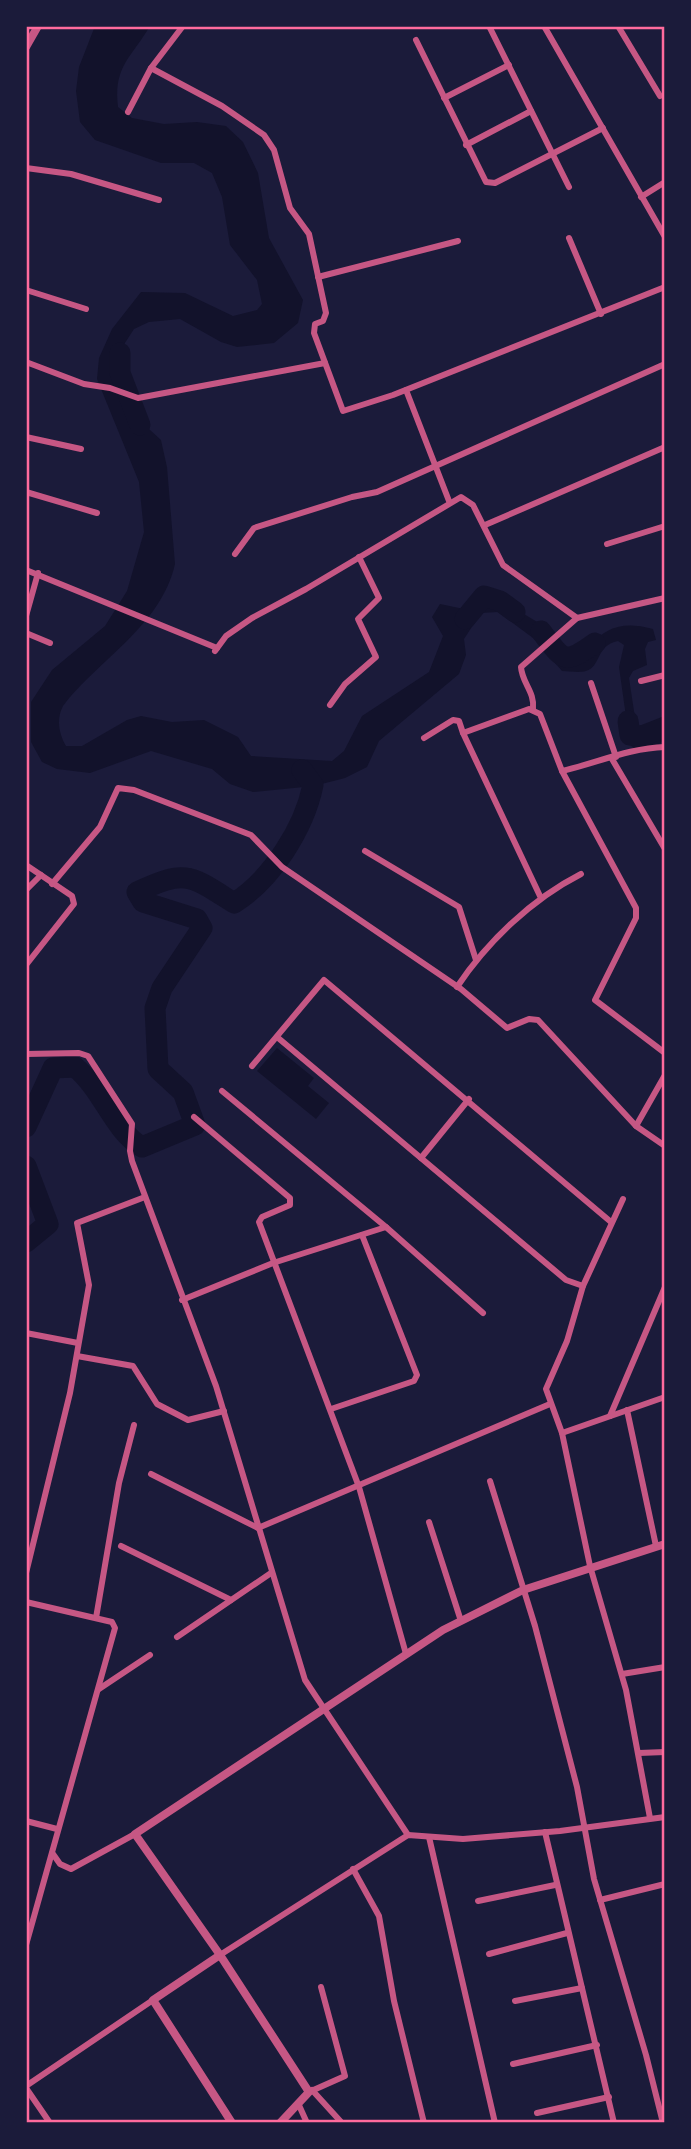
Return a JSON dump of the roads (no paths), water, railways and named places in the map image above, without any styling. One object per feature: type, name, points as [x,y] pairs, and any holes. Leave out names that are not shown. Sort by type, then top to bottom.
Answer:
[{"type":"street","points":[[26,47],[38,26]]},
{"type":"street","points":[[128,112],[151,68],[183,26]]},
{"type":"street","points":[[489,26],[569,187]]},
{"type":"street","points":[[544,26],[665,237]]},
{"type":"street","points":[[618,26],[660,96]]},
{"type":"street","points":[[416,40],[484,180],[490,183],[552,156],[603,128]]},
{"type":"street","points":[[444,98],[509,65]]},
{"type":"street","points":[[151,68],[222,106],[264,135],[274,150],[290,208],[309,234],[326,313],[325,318],[313,327],[342,411],[406,390],[665,287]]},
{"type":"street","points":[[466,145],[531,111]]},
{"type":"street","points":[[26,168],[61,172],[159,200]]},
{"type":"street","points":[[641,197],[665,181]]},
{"type":"street","points":[[569,238],[601,314]]},
{"type":"street","points":[[318,277],[458,241]]},
{"type":"street","points":[[26,290],[86,309]]},
{"type":"street","points":[[26,362],[84,384],[110,388],[138,398],[325,363]]},
{"type":"street","points":[[235,554],[254,528],[352,496],[377,492],[665,364]]},
{"type":"street","points":[[406,390],[449,501]]},
{"type":"street","points":[[26,437],[81,449]]},
{"type":"street","points":[[485,525],[665,447]]},
{"type":"street","points":[[26,492],[97,513]]},
{"type":"street","points":[[26,570],[124,607],[148,621],[216,650],[226,636],[252,618],[359,557],[449,501],[461,497],[471,501],[503,565],[577,618]]},
{"type":"street","points":[[607,544],[665,526]]},
{"type":"street","points":[[330,705],[345,684],[376,657],[358,620],[379,598],[359,557]]},
{"type":"street","points":[[26,616],[38,573]]},
{"type":"street","points":[[533,709],[533,695],[521,670],[560,632],[577,618],[665,598]]},
{"type":"street","points":[[26,633],[50,643]]},
{"type":"street","points":[[641,681],[665,675]]},
{"type":"street","points":[[591,683],[614,758],[665,849]]},
{"type":"street","points":[[463,733],[533,709]]},
{"type":"street","points":[[533,709],[540,714],[562,771],[637,913],[595,1000],[665,1053]]},
{"type":"street","points":[[424,738],[453,720],[459,721],[540,896]]},
{"type":"street","points":[[562,771],[614,758],[625,752],[665,747]]},
{"type":"street","points":[[52,884],[100,827],[114,791],[121,787],[251,835],[282,867],[457,987],[507,1028],[528,1019],[538,1020],[636,1126],[665,1146]]},
{"type":"street","points":[[365,851],[459,907],[476,960]]},
{"type":"street","points":[[26,865],[72,897],[74,904],[26,965]]},
{"type":"street","points":[[457,987],[476,960],[515,922],[559,886],[581,874]]},
{"type":"street","points":[[26,890],[41,875]]},
{"type":"street","points":[[252,1066],[324,980],[470,1100],[611,1222]]},
{"type":"street","points":[[277,1037],[566,1280],[583,1286]]},
{"type":"street","points":[[26,1054],[79,1053],[88,1056],[133,1128],[130,1151],[223,1411],[305,1681],[408,1835]]},
{"type":"street","points":[[636,1126],[665,1075]]},
{"type":"street","points":[[222,1091],[386,1227],[482,1313]]},
{"type":"street","points":[[421,1158],[470,1100]]},
{"type":"street","points":[[194,1117],[290,1198],[290,1205],[262,1217],[259,1222],[359,1487],[406,1654]]},
{"type":"street","points":[[26,1573],[77,1356],[89,1284],[86,1260],[76,1227],[78,1220],[145,1197]]},
{"type":"street","points":[[623,1199],[583,1286],[567,1341],[546,1389],[562,1433],[590,1566],[622,1674],[650,1818]]},
{"type":"street","points":[[182,1300],[274,1263],[386,1227]]},
{"type":"street","points":[[331,1409],[414,1381],[417,1376],[362,1235]]},
{"type":"street","points":[[610,1416],[665,1287]]},
{"type":"street","points":[[26,1333],[78,1343]]},
{"type":"street","points":[[77,1356],[133,1366],[157,1404],[188,1420],[223,1411]]},
{"type":"street","points":[[562,1433],[665,1397]]},
{"type":"street","points":[[150,1474],[258,1528],[550,1404]]},
{"type":"street","points":[[53,1854],[60,1864],[71,1869],[135,1834],[323,1708],[461,1621],[523,1590],[661,1545],[627,1410]]},
{"type":"street","points":[[96,1618],[119,1483],[134,1425]]},
{"type":"street","points":[[490,1481],[577,1787],[600,1900],[646,2055],[663,2123]]},
{"type":"street","points":[[429,1522],[461,1621]]},
{"type":"street","points":[[121,1546],[231,1600]]},
{"type":"street","points":[[177,1637],[271,1573]]},
{"type":"street","points":[[26,1602],[112,1622],[115,1628],[26,1945]]},
{"type":"street","points":[[98,1690],[150,1655]]},
{"type":"street","points":[[622,1674],[665,1667]]},
{"type":"street","points":[[639,1753],[665,1752]]},
{"type":"street","points":[[50,2123],[26,2087],[220,1955],[408,1835],[463,1839],[665,1817]]},
{"type":"street","points":[[26,1821],[57,1829]]},
{"type":"street","points":[[545,1832],[555,1885],[597,2045],[614,2123]]},
{"type":"street","points":[[135,1834],[220,1955],[310,2091],[342,2123]]},
{"type":"street","points":[[429,1837],[495,2123]]},
{"type":"street","points":[[353,1869],[379,1916],[394,2001],[424,2123]]},
{"type":"street","points":[[600,1900],[665,1884]]},
{"type":"street","points":[[478,1901],[555,1885]]},
{"type":"street","points":[[489,1954],[567,1933]]},
{"type":"street","points":[[280,2123],[310,2091],[345,2076],[321,1987]]},
{"type":"street","points":[[515,2001],[582,1988]]},
{"type":"street","points":[[153,2000],[232,2123]]},
{"type":"street","points":[[513,2064],[597,2045]]},
{"type":"street","points":[[537,2113],[608,2097]]},
{"type":"street","points":[[298,2103],[307,2123]]},
{"type":"waterway","points":[[120,353],[120,373],[140,425]]},
{"type":"waterway","points":[[465,619],[484,596],[500,601],[515,612]]},
{"type":"waterway","points":[[541,631],[559,654],[564,656],[576,655],[595,643]]},
{"type":"waterway","points":[[628,721],[630,735],[642,736],[665,727]]},
{"type":"waterway","points":[[26,1127],[53,1068],[75,1067],[94,1087],[123,1131],[142,1147],[195,1125],[183,1092],[158,1069],[155,1008],[162,988],[202,928],[197,919],[143,902],[137,892],[167,880],[187,878],[207,886],[234,903],[248,893],[284,852],[302,819],[313,785],[302,770]]},
{"type":"waterway","points":[[26,1166],[48,1224],[26,1242]]}]
